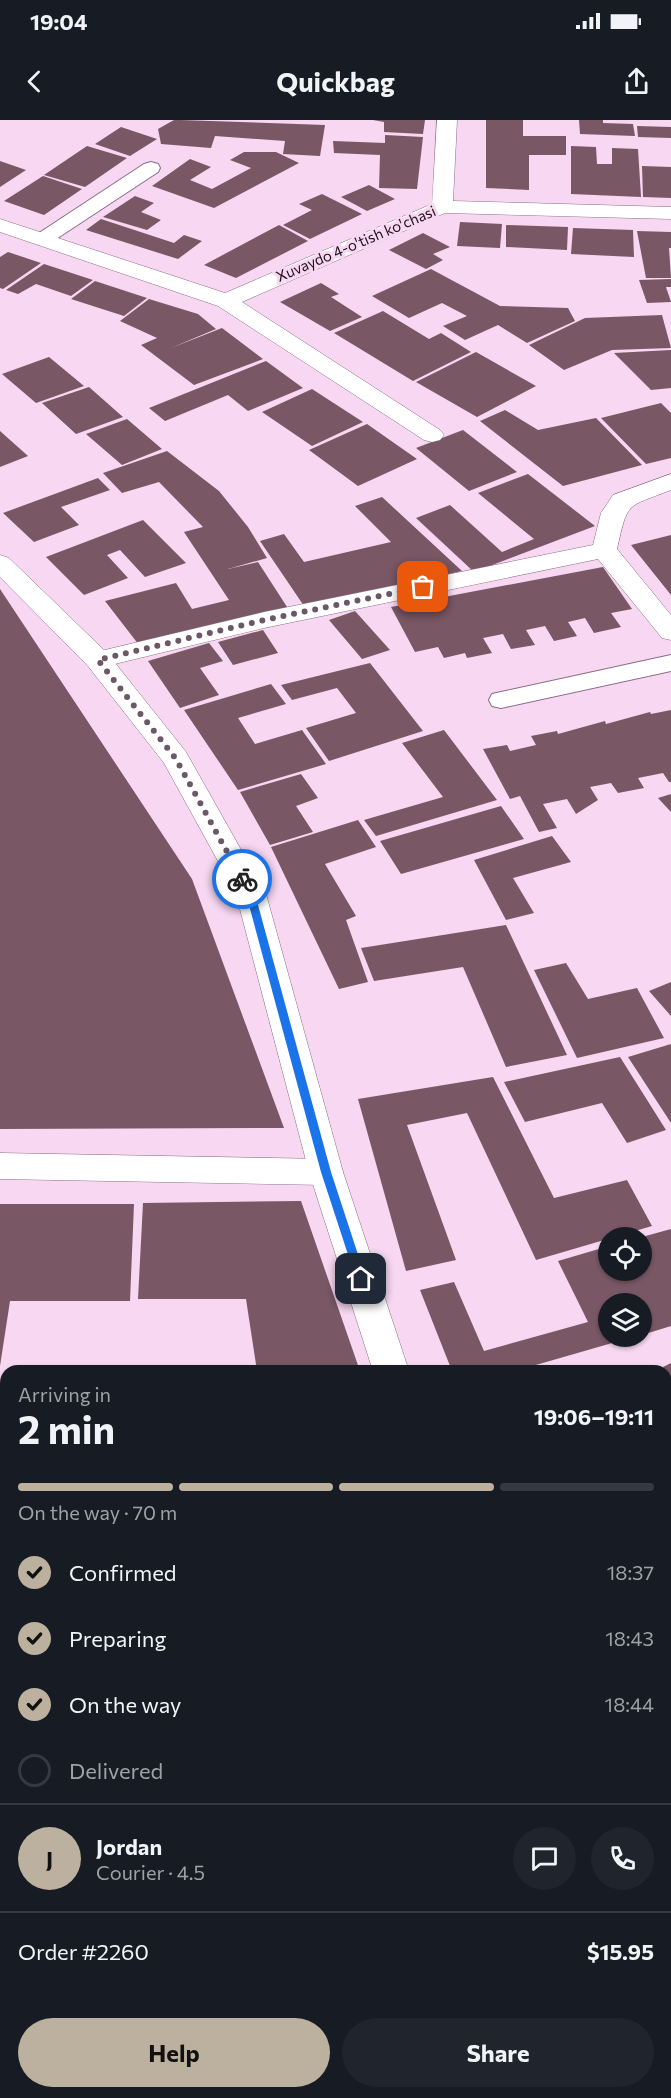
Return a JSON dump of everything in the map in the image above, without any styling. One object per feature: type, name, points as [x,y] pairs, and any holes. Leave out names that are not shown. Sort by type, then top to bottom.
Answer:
[{"type":"street","points":[[442,207],[447,120]]},
{"type":"street","name":"Xuvaydo 4-o'tish ko'chasi","points":[[226,301],[442,207],[671,213]]},
{"type":"street","points":[[0,225],[226,301],[432,435]]},
{"type":"street","points":[[604,550],[613,513],[622,500],[671,481]]},
{"type":"street","points":[[604,550],[671,632]]},
{"type":"street","points":[[98,660],[264,620],[604,550]]},
{"type":"street","points":[[2,567],[98,660],[176,759],[251,894],[326,1172],[389,1365]]},
{"type":"street","points":[[0,1166],[326,1172]]},
{"type":"lane","points":[[43,239],[151,168]]},
{"type":"lane","points":[[501,700],[671,663]]},
{"type":"building","points":[[174,120],[325,125],[320,156],[283,154],[285,141],[215,136],[211,148],[161,144],[158,129]]},
{"type":"building","points":[[373,120],[425,120],[423,134],[384,132],[384,122]]},
{"type":"building","points":[[486,120],[523,120],[523,136],[566,136],[566,155],[529,155],[529,190],[486,188]]},
{"type":"building","points":[[579,120],[633,124],[635,136],[580,134]]},
{"type":"building","points":[[637,126],[671,127],[671,138],[638,137]]},
{"type":"building","points":[[121,127],[157,139],[130,156],[95,144]]},
{"type":"building","points":[[385,135],[423,137],[417,189],[379,188],[380,155],[334,153],[333,141],[385,143]]},
{"type":"building","points":[[87,146],[127,158],[85,187],[44,175]]},
{"type":"building","points":[[571,146],[596,147],[597,164],[612,164],[612,148],[638,149],[641,197],[571,194]]},
{"type":"building","points":[[244,152],[276,152],[299,163],[214,208],[152,186],[190,159],[211,167],[190,180],[212,189],[251,168],[230,160]]},
{"type":"building","points":[[0,161],[26,170],[0,187]]},
{"type":"building","points":[[642,166],[671,167],[671,198],[643,197]]},
{"type":"building","points":[[43,176],[82,189],[44,215],[4,201]]},
{"type":"building","points":[[369,185],[395,199],[367,211],[341,197]]},
{"type":"building","points":[[322,194],[362,214],[310,239],[283,225],[312,210],[299,204]]},
{"type":"building","points":[[135,196],[154,203],[141,212],[161,220],[147,230],[103,217]]},
{"type":"building","points":[[101,219],[174,243],[184,235],[202,241],[178,259],[86,230]]},
{"type":"building","points":[[460,222],[502,224],[500,248],[457,246]]},
{"type":"building","points":[[279,225],[308,241],[236,278],[204,265]]},
{"type":"building","points":[[506,225],[568,227],[567,250],[506,247]]},
{"type":"building","points":[[573,228],[633,230],[634,257],[571,254]]},
{"type":"building","points":[[637,231],[671,232],[671,248],[669,248],[671,278],[646,278]]},
{"type":"building","points":[[423,233],[450,247],[433,254],[443,260],[426,269],[389,250]]},
{"type":"building","points":[[8,252],[41,263],[3,289],[0,288],[0,257]]},
{"type":"building","points":[[44,264],[93,280],[71,296],[36,284],[18,294],[6,290]]},
{"type":"building","points":[[431,269],[500,306],[568,308],[575,321],[527,343],[498,325],[465,340],[443,326],[467,316],[442,303],[409,318],[372,296]]},
{"type":"building","points":[[671,279],[671,287],[666,287],[671,302],[647,303],[639,280]]},
{"type":"building","points":[[95,281],[147,298],[124,316],[71,299]]},
{"type":"building","points":[[321,283],[339,294],[331,297],[362,317],[330,331],[280,302]]},
{"type":"building","points":[[149,299],[198,314],[216,329],[171,348],[222,328],[263,359],[194,385],[141,345],[157,338],[120,321]]},
{"type":"building","points":[[383,311],[429,339],[441,333],[471,352],[413,381],[334,333]]},
{"type":"building","points":[[662,315],[671,348],[612,350],[564,370],[529,345],[585,318]]},
{"type":"building","points":[[671,350],[671,388],[651,390],[614,353]]},
{"type":"building","points":[[476,352],[536,386],[477,417],[416,382]]},
{"type":"building","points":[[49,357],[84,386],[36,403],[2,374]]},
{"type":"building","points":[[266,361],[303,388],[248,411],[228,395],[165,421],[149,408]]},
{"type":"building","points":[[89,387],[123,417],[76,434],[42,403]]},
{"type":"building","points":[[312,389],[363,422],[312,446],[262,412]]},
{"type":"building","points":[[661,403],[671,413],[671,458],[646,464],[601,418]]},
{"type":"building","points":[[505,410],[538,430],[596,418],[642,465],[563,486],[480,421]]},
{"type":"building","points":[[127,419],[162,449],[122,465],[86,434]]},
{"type":"building","points":[[367,424],[417,459],[358,486],[309,450]]},
{"type":"building","points":[[463,430],[517,472],[469,491],[416,448]]},
{"type":"building","points":[[0,431],[28,456],[0,467]]},
{"type":"building","points":[[167,451],[219,491],[248,527],[267,558],[228,569],[258,562],[289,610],[139,645],[105,601],[176,583],[192,609],[229,600],[184,532],[203,527],[159,482],[122,493],[103,473]]},
{"type":"building","points":[[528,474],[595,526],[474,572],[416,518],[450,505],[502,552],[534,539],[478,493]]},
{"type":"building","points":[[98,478],[110,490],[61,507],[79,525],[34,542],[3,513]]},
{"type":"building","points":[[382,497],[462,571],[304,606],[260,541],[284,534],[304,562],[391,542],[355,506]]},
{"type":"building","points":[[143,520],[186,563],[145,577],[120,550],[107,555],[128,578],[84,595],[46,557]]},
{"type":"building","points":[[671,535],[671,595],[631,545]]},
{"type":"building","points":[[603,567],[632,609],[611,613],[621,627],[594,633],[585,618],[568,622],[577,636],[554,641],[545,626],[526,630],[535,645],[511,649],[503,634],[483,638],[492,653],[467,658],[465,653],[444,658],[438,647],[415,652],[391,607]]},
{"type":"building","points":[[0,589],[192,879],[284,1128],[0,1129]]},
{"type":"building","points":[[355,611],[390,650],[362,659],[329,620]]},
{"type":"building","points":[[263,630],[278,653],[233,665],[218,642]]},
{"type":"building","points":[[209,643],[223,661],[200,668],[219,695],[180,708],[148,661]]},
{"type":"building","points":[[370,663],[423,731],[329,761],[306,728],[356,713],[337,688],[292,700],[281,685]]},
{"type":"building","points":[[271,684],[286,704],[238,718],[255,744],[302,730],[326,764],[238,790],[184,710]]},
{"type":"building","points":[[671,710],[671,782],[663,773],[638,778],[644,788],[618,793],[611,783],[590,787],[598,800],[576,814],[567,799],[543,804],[557,828],[539,832],[520,796],[510,799],[483,749],[507,745],[510,751],[536,745],[531,736],[557,731],[558,734],[605,721],[606,724],[650,712],[651,714]]},
{"type":"building","points":[[444,730],[497,800],[376,836],[364,820],[443,797],[402,743]]},
{"type":"building","points":[[301,774],[318,798],[296,806],[313,832],[270,845],[240,792]]},
{"type":"building","points":[[671,794],[671,812],[658,798]]},
{"type":"building","points":[[501,806],[524,839],[401,874],[380,841]]},
{"type":"building","points":[[358,820],[376,847],[325,864],[356,916],[346,920],[368,982],[339,989],[271,847]]},
{"type":"building","points":[[552,836],[571,862],[513,878],[534,913],[506,920],[474,860]]},
{"type":"building","points":[[506,925],[567,1055],[506,1067],[463,967],[374,981],[361,948]]},
{"type":"building","points":[[566,963],[588,999],[637,988],[664,1038],[577,1058],[534,970]]},
{"type":"building","points":[[671,982],[671,1016],[649,991]]},
{"type":"building","points":[[671,1044],[671,1123],[628,1057]]},
{"type":"building","points":[[620,1057],[666,1130],[627,1143],[602,1103],[525,1122],[504,1082]]},
{"type":"building","points":[[493,1077],[554,1198],[627,1180],[652,1226],[598,1227],[598,1242],[536,1260],[467,1113],[407,1125],[456,1260],[406,1271],[358,1099]]},
{"type":"building","points":[[301,1201],[358,1365],[256,1365],[246,1299],[138,1299],[143,1203]]},
{"type":"building","points":[[0,1204],[134,1204],[130,1301],[10,1301],[0,1365]]},
{"type":"building","points":[[671,1229],[671,1326],[652,1332],[652,1293],[598,1293],[598,1347],[536,1365],[450,1365],[420,1290],[454,1282],[484,1351],[588,1322],[558,1261],[598,1249],[598,1281],[652,1281],[652,1234]]},
{"type":"way so far","points":[[242,879],[176,759],[98,660],[264,620],[423,587]]},
{"type":"route","points":[[242,879],[251,894],[326,1172],[361,1279]]}]
